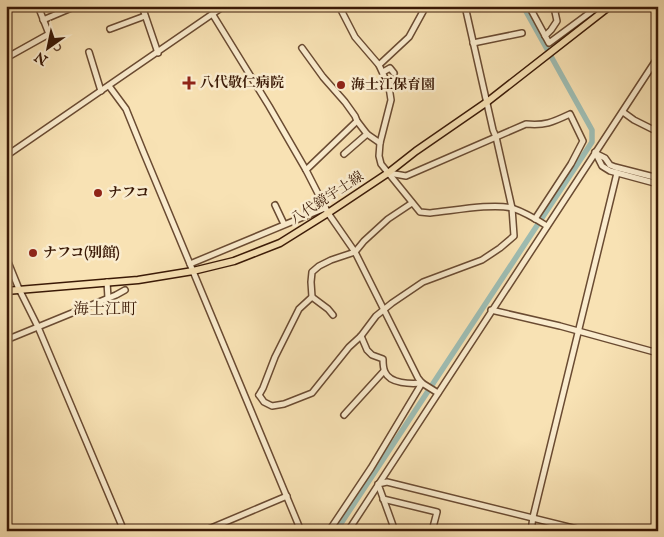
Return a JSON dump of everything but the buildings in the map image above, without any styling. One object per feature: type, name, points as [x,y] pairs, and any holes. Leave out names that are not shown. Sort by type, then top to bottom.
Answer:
[{"type":"main road","name":"八代鏡宇土線","points":[[6,290],[67,287],[138,280],[193,271],[234,260],[280,243],[388,173],[486,102],[610,6]]},
{"type":"street","points":[[38,6],[49,34],[57,48]]},
{"type":"street","points":[[43,20],[76,6]]},
{"type":"street","points":[[142,6],[158,52]]},
{"type":"street","points":[[6,156],[224,6]]},
{"type":"street","points":[[339,6],[355,37],[379,65],[390,87],[391,100],[380,143],[379,156],[388,173],[420,212],[430,213],[497,206],[512,208],[546,226]]},
{"type":"street","points":[[379,65],[410,36],[426,6]]},
{"type":"street","points":[[259,395],[264,402],[272,406],[284,404],[312,392],[376,316],[392,303],[423,282],[482,260],[514,236],[512,208],[465,6]]},
{"type":"street","points":[[529,6],[549,43],[599,6]]},
{"type":"street","points":[[545,36],[557,21],[555,12],[559,6]]},
{"type":"street","points":[[213,15],[269,106],[327,211],[355,252],[418,378],[422,383],[438,393]]},
{"type":"street","points":[[110,29],[145,16]]},
{"type":"street","points":[[473,43],[522,33]]},
{"type":"street","points":[[6,58],[49,34]]},
{"type":"street","points":[[302,48],[356,116],[367,134],[380,143]]},
{"type":"street","points":[[89,52],[101,91]]},
{"type":"street","points":[[348,531],[658,57]]},
{"type":"street","points":[[383,72],[390,68],[394,73]]},
{"type":"street","points":[[109,86],[126,109],[301,531]]},
{"type":"street","points":[[623,112],[658,132]]},
{"type":"street","points":[[388,173],[406,176],[526,124],[545,124],[570,114],[583,141],[571,164],[535,219]]},
{"type":"street","points":[[306,170],[357,120]]},
{"type":"street","points":[[344,154],[367,134]]},
{"type":"street","points":[[595,152],[602,166],[610,171],[657,181]]},
{"type":"street","points":[[595,152],[605,158],[610,165],[657,181]]},
{"type":"street","points":[[531,531],[617,173]]},
{"type":"street","points":[[333,315],[312,297],[312,272],[331,260],[355,252],[388,219],[412,203]]},
{"type":"street","points":[[275,205],[284,224]]},
{"type":"street","points":[[190,264],[284,224],[327,211]]},
{"type":"street","points":[[6,257],[38,327],[124,531]]},
{"type":"street","points":[[107,282],[108,298]]},
{"type":"street","points":[[6,340],[125,290]]},
{"type":"street","points":[[259,395],[275,357],[299,309],[312,297]]},
{"type":"street","points":[[491,310],[560,326],[658,353]]},
{"type":"street","points":[[361,336],[367,350],[383,359],[384,371],[391,379],[412,384],[422,383]]},
{"type":"street","points":[[344,415],[384,371]]},
{"type":"street","points":[[330,531],[371,468],[422,383]]},
{"type":"street","points":[[245,396],[259,395]]},
{"type":"street","points":[[378,484],[387,482],[585,531]]},
{"type":"street","points":[[378,484],[395,531]]},
{"type":"street","points":[[204,531],[287,496]]},
{"type":"street","points":[[383,499],[437,512],[432,531]]},
{"type":"waterway","points":[[336,531],[592,142],[592,130],[523,6]]},
{"type":"place","name":"八代敬仁病院","points":[[189,83]]},
{"type":"place","name":"海士江保育園","points":[[341,85]]},
{"type":"place","name":"ナフコ","points":[[98,193]]},
{"type":"place","name":"ナフコ(別館)","points":[[33,253]]},
{"type":"district","name":"海士江町","points":[[105,310]]}]
